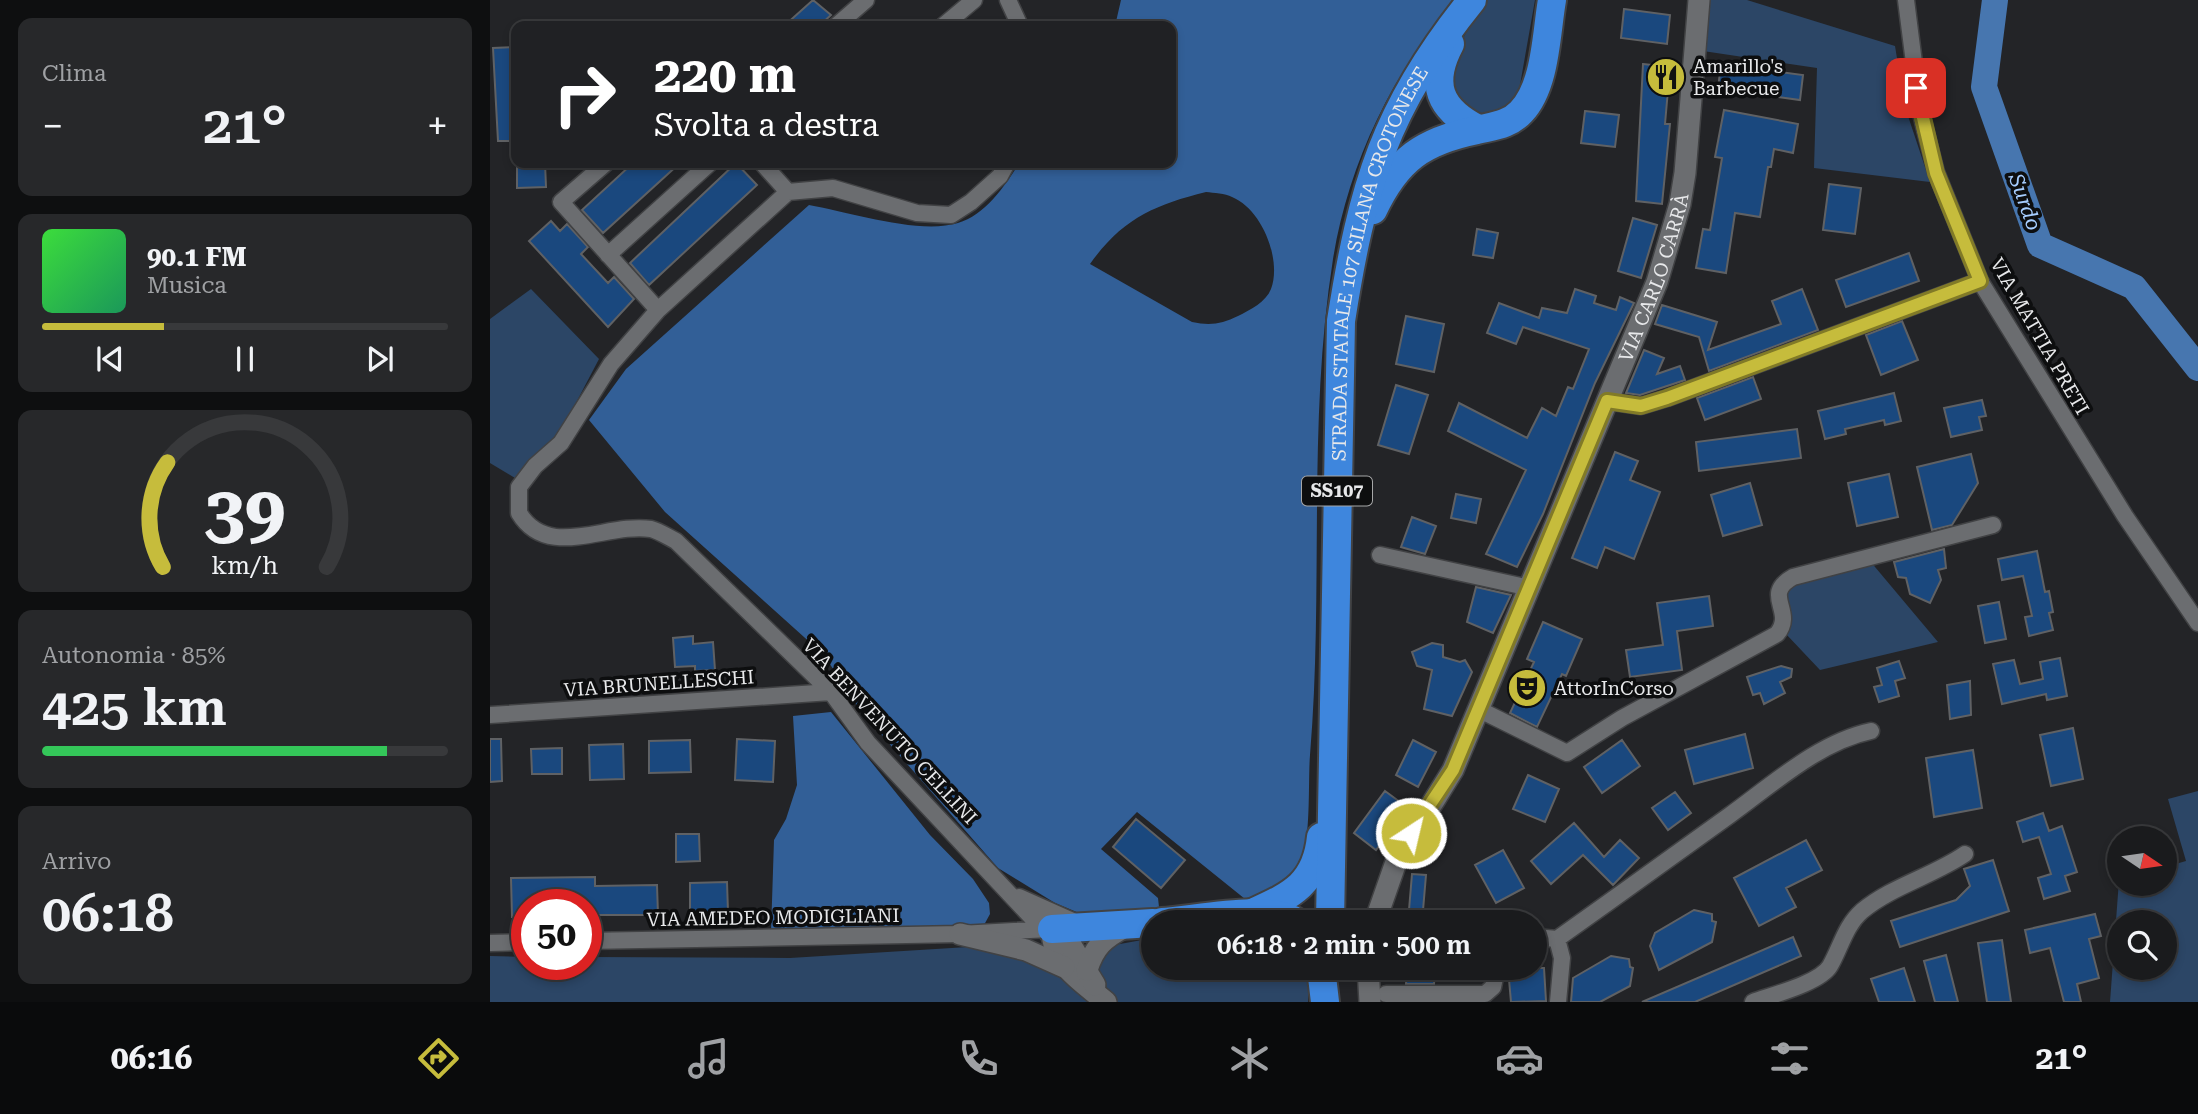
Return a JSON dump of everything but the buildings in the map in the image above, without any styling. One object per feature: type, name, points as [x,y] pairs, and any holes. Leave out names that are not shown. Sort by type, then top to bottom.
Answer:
[{"type":"highway","points":[[1472,0],[1443,57],[1439,76],[1447,107],[1462,121],[1478,129]]},
{"type":"highway","name":"STRADA STATALE 107 SILANA CROTONESE","points":[[1330,910],[1331,728],[1341,321],[1352,254],[1367,189],[1384,138],[1437,43],[1472,0]]},
{"type":"highway","points":[[1352,254],[1381,193],[1399,166],[1422,147],[1443,138],[1505,124],[1522,112],[1537,85],[1552,0]]},
{"type":"highway","points":[[1259,910],[1295,893],[1309,877],[1320,847],[1331,728]]},
{"type":"highway","points":[[1052,929],[1141,924]]},
{"type":"highway","points":[[1323,980],[1327,1002]]},
{"type":"highway","points":[[1327,1002],[1328,980]]},
{"type":"main road","name":"VIA CARLO CARRÀ","points":[[1379,910],[1396,862],[1453,770],[1657,282],[1680,204],[1690,133],[1699,0]]},
{"type":"main road","points":[[1087,970],[1092,953],[1104,937],[1141,924]]},
{"type":"main road","points":[[1052,929],[1052,946],[1064,967]]},
{"type":"main road","points":[[1052,929],[1069,942],[1105,1001]]},
{"type":"main road","points":[[960,934],[1026,950],[1064,967],[1105,1001]]},
{"type":"main road","points":[[1371,980],[1378,999]]},
{"type":"street","points":[[842,21],[866,0]]},
{"type":"street","points":[[949,21],[974,0]]},
{"type":"street","points":[[1008,0],[1018,21]]},
{"type":"street","name":"VIA MATTIA PRETI","points":[[1906,0],[1920,110],[1936,173],[1980,281],[2125,516],[2198,623]]},
{"type":"street","points":[[600,168],[561,202],[658,310]]},
{"type":"street","points":[[608,255],[704,168]]},
{"type":"street","points":[[766,168],[788,192],[833,188],[917,213],[951,215],[971,202],[1000,176],[1004,168]]},
{"type":"street","name":"VIA BENVENUTO CELLINI","points":[[788,192],[658,310],[611,364],[561,443],[535,466],[519,486],[519,513],[536,533],[555,537],[572,538],[633,528],[653,530],[676,541],[831,692],[868,743],[1013,895],[1052,929]]},
{"type":"street","points":[[1607,401],[1641,406],[1667,398],[1980,281]]},
{"type":"street","points":[[1479,710],[1567,753],[1622,718],[1777,634],[1784,617],[1778,590],[1782,583],[1793,577],[1993,525]]},
{"type":"street","points":[[1380,555],[1530,588]]},
{"type":"street","name":"VIA BRUNELLESCHI","points":[[490,715],[831,692]]},
{"type":"street","points":[[1547,938],[1557,939],[1788,773],[1830,746],[1852,735],[1871,731]]},
{"type":"street","points":[[1753,1002],[1819,977],[1829,968],[1842,936],[1859,913],[1880,898],[1940,872],[1965,854]]},
{"type":"street","points":[[1013,895],[1013,931]]},
{"type":"street","name":"VIA BENVENUTO CELLINI","points":[[1013,895],[1088,927]]},
{"type":"street","name":"VIA AMEDEO MODIGLIANI","points":[[602,941],[960,934],[1052,929]]},
{"type":"street","points":[[1557,939],[1562,958],[1558,1002]]},
{"type":"street","points":[[490,943],[511,942]]},
{"type":"street","points":[[1378,999],[1485,994],[1493,987],[1494,980]]},
{"type":"shaded area","points":[[1121,0],[1458,0],[1413,56],[1394,87],[1362,154],[1340,224],[1325,321],[1320,383],[1314,693],[1305,847],[1288,881],[1276,891],[1250,903],[1137,812],[1101,849],[1158,898],[1159,910],[1141,910],[1141,917],[1091,918],[1055,903],[998,868],[859,709],[824,655],[665,512],[589,420],[626,369],[809,205],[884,221],[924,226],[958,223],[986,206],[1016,168],[1176,168],[1176,21],[1116,21]],"holes":[[[1206,192],[1232,197],[1243,203],[1260,224],[1267,237],[1274,264],[1274,277],[1269,294],[1262,302],[1232,319],[1210,324],[1192,322],[1090,264],[1114,236],[1140,216],[1170,202]]]},
{"type":"shaded area","points":[[1486,0],[1535,0],[1517,102],[1490,120],[1453,103],[1449,61]]},
{"type":"shaded area","points":[[1709,0],[1747,0],[1895,46],[1905,107],[1930,182],[1814,168],[1817,68],[1703,51]]},
{"type":"shaded area","points":[[531,289],[599,359],[557,439],[515,478],[490,463],[490,319]]},
{"type":"shaded area","points":[[1870,561],[1938,642],[1820,670],[1786,634],[1783,588]]},
{"type":"shaded area","points":[[831,712],[930,835],[973,879],[989,903],[990,914],[984,925],[973,928],[771,932],[774,840],[786,819],[797,785],[793,716]]},
{"type":"shaded area","points":[[2198,791],[2198,1002],[2110,1002],[2112,980],[2177,980],[2177,910],[2117,910],[2118,896],[2177,896],[2177,864],[2186,861],[2168,799]]},
{"type":"shaded area","points":[[1141,940],[1141,980],[1308,980],[1308,1002],[1114,1002],[1095,974],[1109,946]]},
{"type":"shaded area","points":[[968,947],[1013,951],[1050,967],[1096,1002],[490,1002],[490,956],[511,957],[511,980],[602,980],[602,957],[790,958]]},
{"type":"waterway","name":"Surdo","points":[[1995,0],[1984,87],[2040,245],[2134,287],[2198,368]]},
{"type":"place","name":"Amarillo's Barbecue","points":[[1666,77]]},
{"type":"place","name":"AttorInCorso","points":[[1527,688]]},
{"type":"route","points":[[1411,833],[1453,770],[1607,401],[1641,406],[1667,398],[1980,281],[1936,173],[1916,88]]}]
